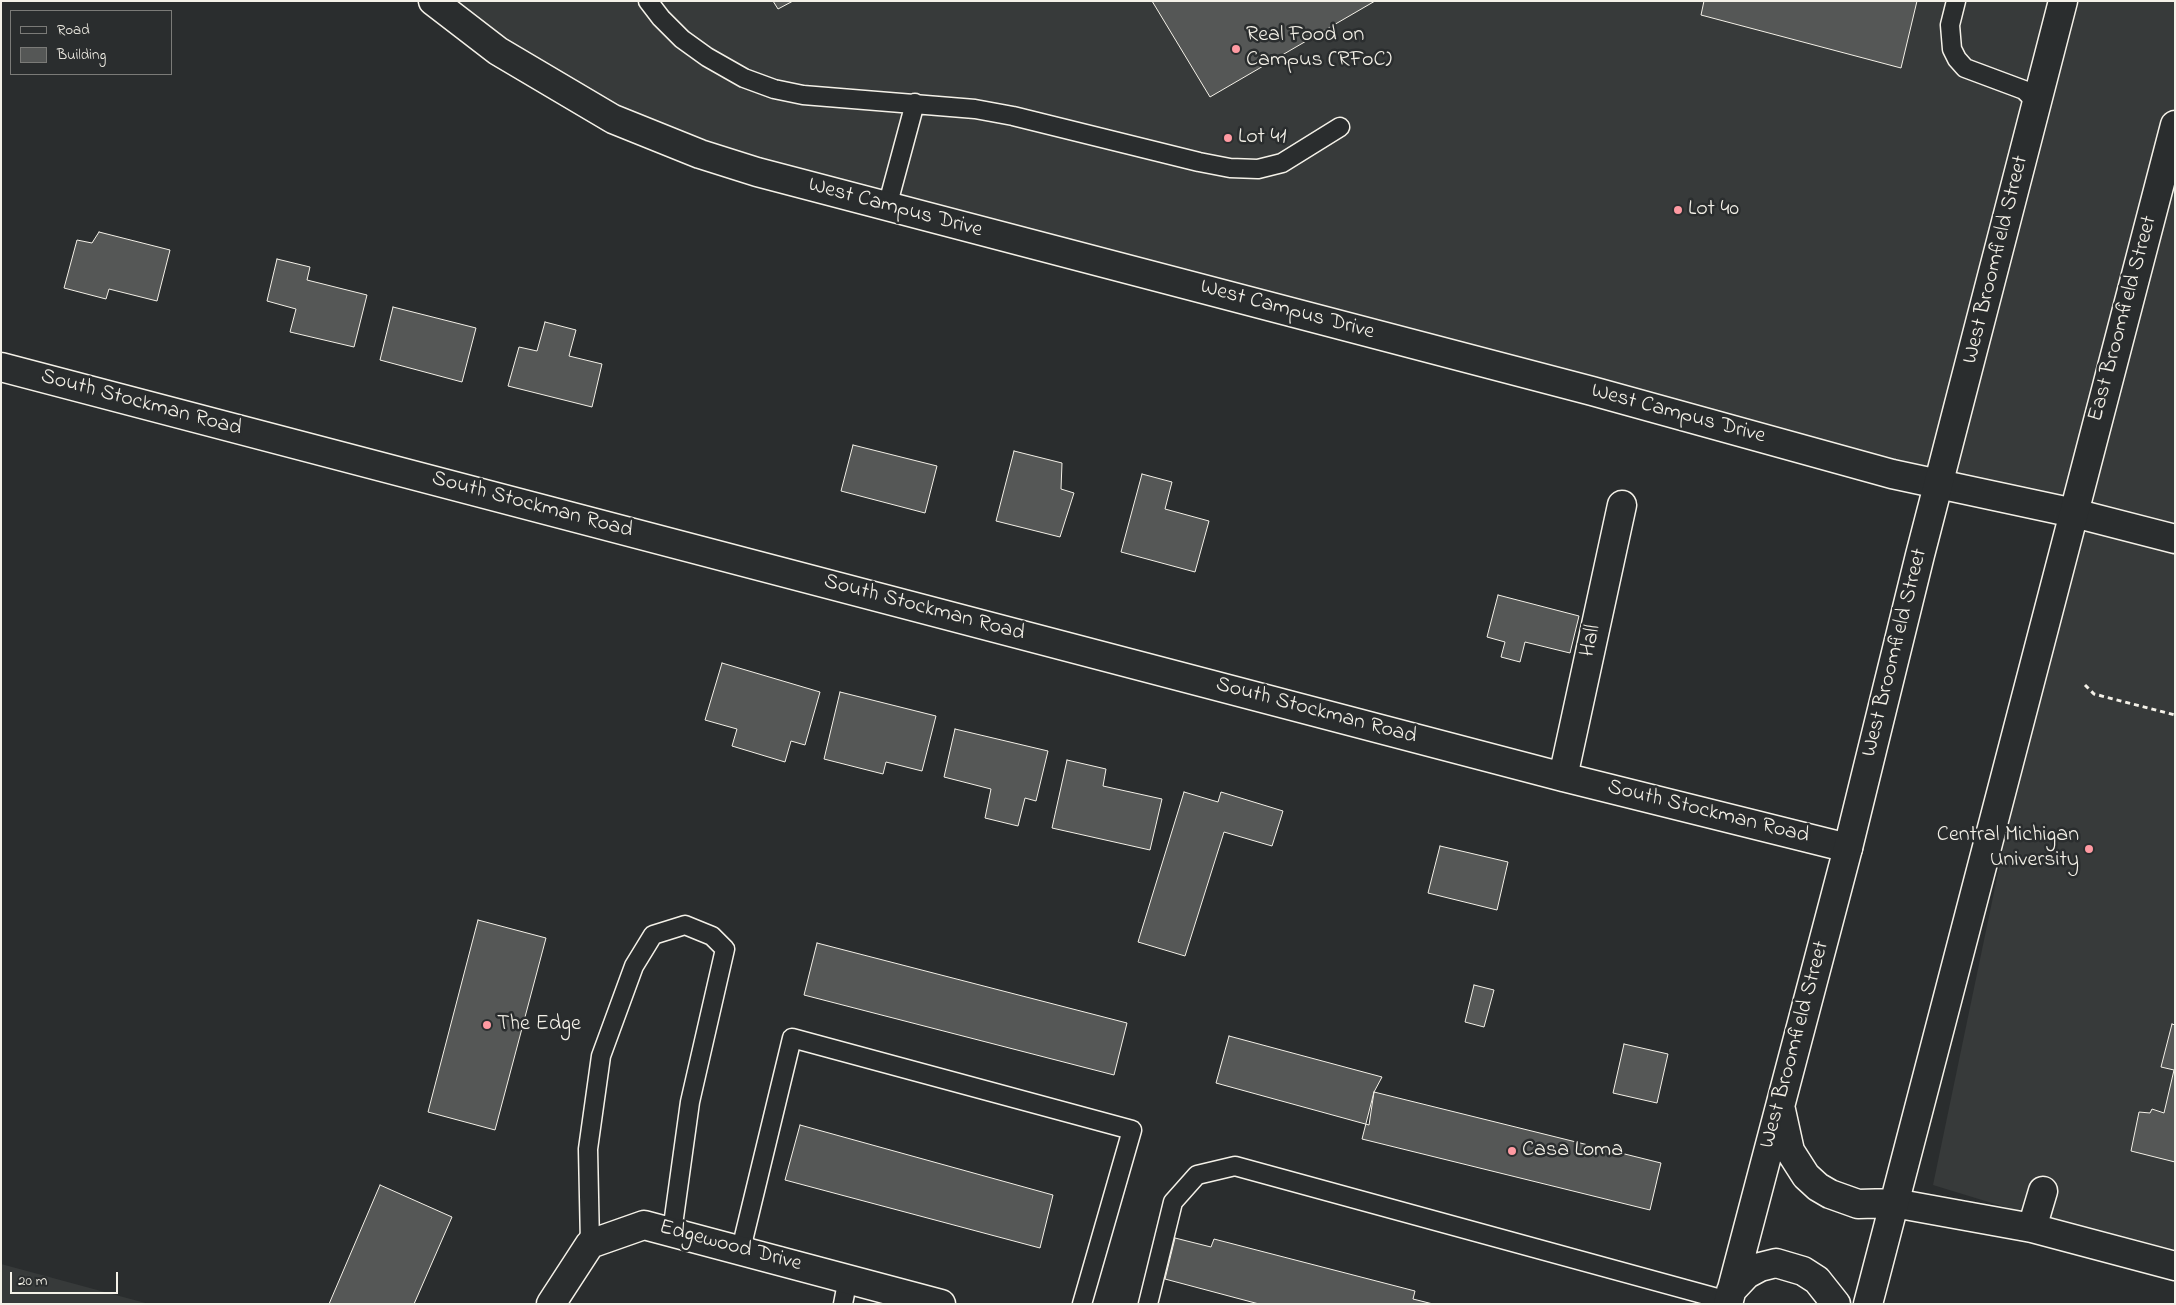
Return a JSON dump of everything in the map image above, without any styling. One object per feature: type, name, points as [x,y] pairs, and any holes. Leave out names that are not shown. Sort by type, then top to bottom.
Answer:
[{"type":"street","name":"West Campus Drive","points":[[433,1],[490,45],[538,76],[613,119],[648,135],[757,172],[1592,391],[1892,474],[2074,513],[2175,539]]},
{"type":"street","name":"West Broomfield Street","points":[[1729,1298],[1848,848],[2063,1]]},
{"type":"street","name":"East Broomfield Street","points":[[2074,513],[2175,125]]},
{"type":"street","name":"South Stockman Road","points":[[1,367],[1562,777],[1848,848]]},
{"type":"street","name":"Hall","points":[[1562,777],[1622,505]]},
{"type":"street","points":[[1868,1304],[2074,513]]},
{"type":"street","points":[[1780,1104],[1790,1151],[1806,1176],[1830,1194],[1844,1200],[1858,1204],[1894,1203],[2032,1228],[2175,1266]]},
{"type":"street","points":[[2032,1228],[2042,1191]]},
{"type":"street","name":"Edgewood Drive","points":[[590,1244],[644,1225],[741,1249],[846,1291],[941,1304]]},
{"type":"street","points":[[551,1304],[590,1244]]},
{"type":"street","points":[[1729,1298],[1747,1274],[1760,1267],[1776,1264],[1803,1271],[1817,1280],[1836,1304]]},
{"type":"lane","points":[[648,1],[661,18],[682,39],[707,57],[744,78],[774,89],[803,95],[975,109],[1013,116],[1199,162],[1230,168],[1258,170],[1282,163],[1340,126]]},
{"type":"lane","points":[[1956,1],[1950,25],[1952,49],[1957,59],[1965,68],[2024,90],[2032,98],[2035,112]]},
{"type":"lane","points":[[887,207],[915,103]]},
{"type":"lane","points":[[590,1244],[588,1149],[601,1056],[634,966],[653,935],[685,925],[712,936],[724,948],[690,1102],[672,1232]]},
{"type":"lane","points":[[741,1249],[792,1038],[1132,1130],[1082,1304]]},
{"type":"lane","points":[[1148,1304],[1173,1202],[1197,1175],[1235,1166],[1729,1298]]},
{"type":"path","points":[[2085,685],[2094,694],[2175,715]]},
{"type":"shaded area","name":"Central Michigan University","points":[[433,1],[2175,1],[2175,1259],[1933,1185],[2073,513],[700,154]]},
{"type":"shaded area","points":[[1,1264],[149,1304],[1,1304]]},
{"type":"building","points":[[773,1],[793,1],[778,9]]},
{"type":"building","name":"Real Food on Campus (RFoC)","points":[[1152,1],[1375,1],[1210,97]]},
{"type":"building","points":[[1704,1],[1917,1],[1901,68],[1701,15]]},
{"type":"building","points":[[99,232],[170,250],[157,301],[109,289],[106,299],[64,288],[77,240],[92,243]]},
{"type":"building","points":[[277,259],[310,267],[307,280],[367,295],[354,347],[290,332],[296,309],[267,301]]},
{"type":"building","points":[[393,307],[476,328],[462,382],[380,360]]},
{"type":"building","points":[[545,322],[576,330],[569,356],[602,364],[592,407],[508,386],[519,347],[537,351]]},
{"type":"building","points":[[853,445],[937,466],[925,513],[841,491]]},
{"type":"building","points":[[1014,451],[1062,463],[1061,489],[1074,493],[1060,537],[996,521]]},
{"type":"building","points":[[1142,474],[1172,482],[1165,509],[1209,521],[1195,572],[1121,552]]},
{"type":"building","points":[[1498,595],[1579,616],[1570,653],[1525,642],[1520,662],[1501,657],[1505,642],[1487,637]]},
{"type":"building","points":[[722,663],[820,692],[805,745],[791,741],[785,762],[732,746],[737,729],[705,720]]},
{"type":"building","points":[[840,692],[936,716],[922,771],[886,762],[883,774],[824,759]]},
{"type":"building","points":[[955,729],[1048,751],[1036,801],[1025,798],[1018,826],[985,818],[991,789],[944,777]]},
{"type":"building","points":[[1067,760],[1106,769],[1103,786],[1162,799],[1150,850],[1052,828]]},
{"type":"building","points":[[1184,792],[1218,802],[1221,792],[1283,811],[1272,846],[1224,832],[1185,956],[1138,942]]},
{"type":"building","points":[[1440,846],[1508,862],[1497,910],[1428,893]]},
{"type":"building","name":"The Edge","points":[[478,920],[546,938],[495,1130],[428,1112]]},
{"type":"building","points":[[817,943],[1127,1023],[1114,1075],[804,995]]},
{"type":"building","points":[[1474,985],[1494,990],[1484,1027],[1465,1022]]},
{"type":"building","points":[[2172,1024],[2175,1025],[2175,1162],[2131,1151],[2139,1112],[2150,1113],[2152,1109],[2164,1113],[2174,1070],[2161,1067]]},
{"type":"building","points":[[1229,1036],[1382,1077],[1374,1092],[1369,1125],[1216,1083]]},
{"type":"building","points":[[1624,1044],[1668,1054],[1657,1103],[1613,1093]]},
{"type":"building","name":"Casa Loma","points":[[1374,1092],[1661,1163],[1650,1210],[1362,1139]]},
{"type":"building","points":[[800,1125],[1053,1195],[1040,1248],[785,1180]]},
{"type":"building","points":[[380,1185],[452,1217],[414,1304],[329,1304]]},
{"type":"building","points":[[1175,1238],[1211,1247],[1214,1239],[1415,1291],[1413,1299],[1433,1304],[1259,1304],[1165,1279]]},
{"type":"place","name":"Real Food on Campus (RFoC)","points":[[1236,49]]},
{"type":"place","name":"Lot 41","points":[[1228,138]]},
{"type":"place","name":"Lot 40","points":[[1678,210]]},
{"type":"place","name":"Central Michigan University","points":[[2089,849]]},
{"type":"place","name":"The Edge","points":[[487,1025]]},
{"type":"place","name":"Casa Loma","points":[[1512,1151]]}]
